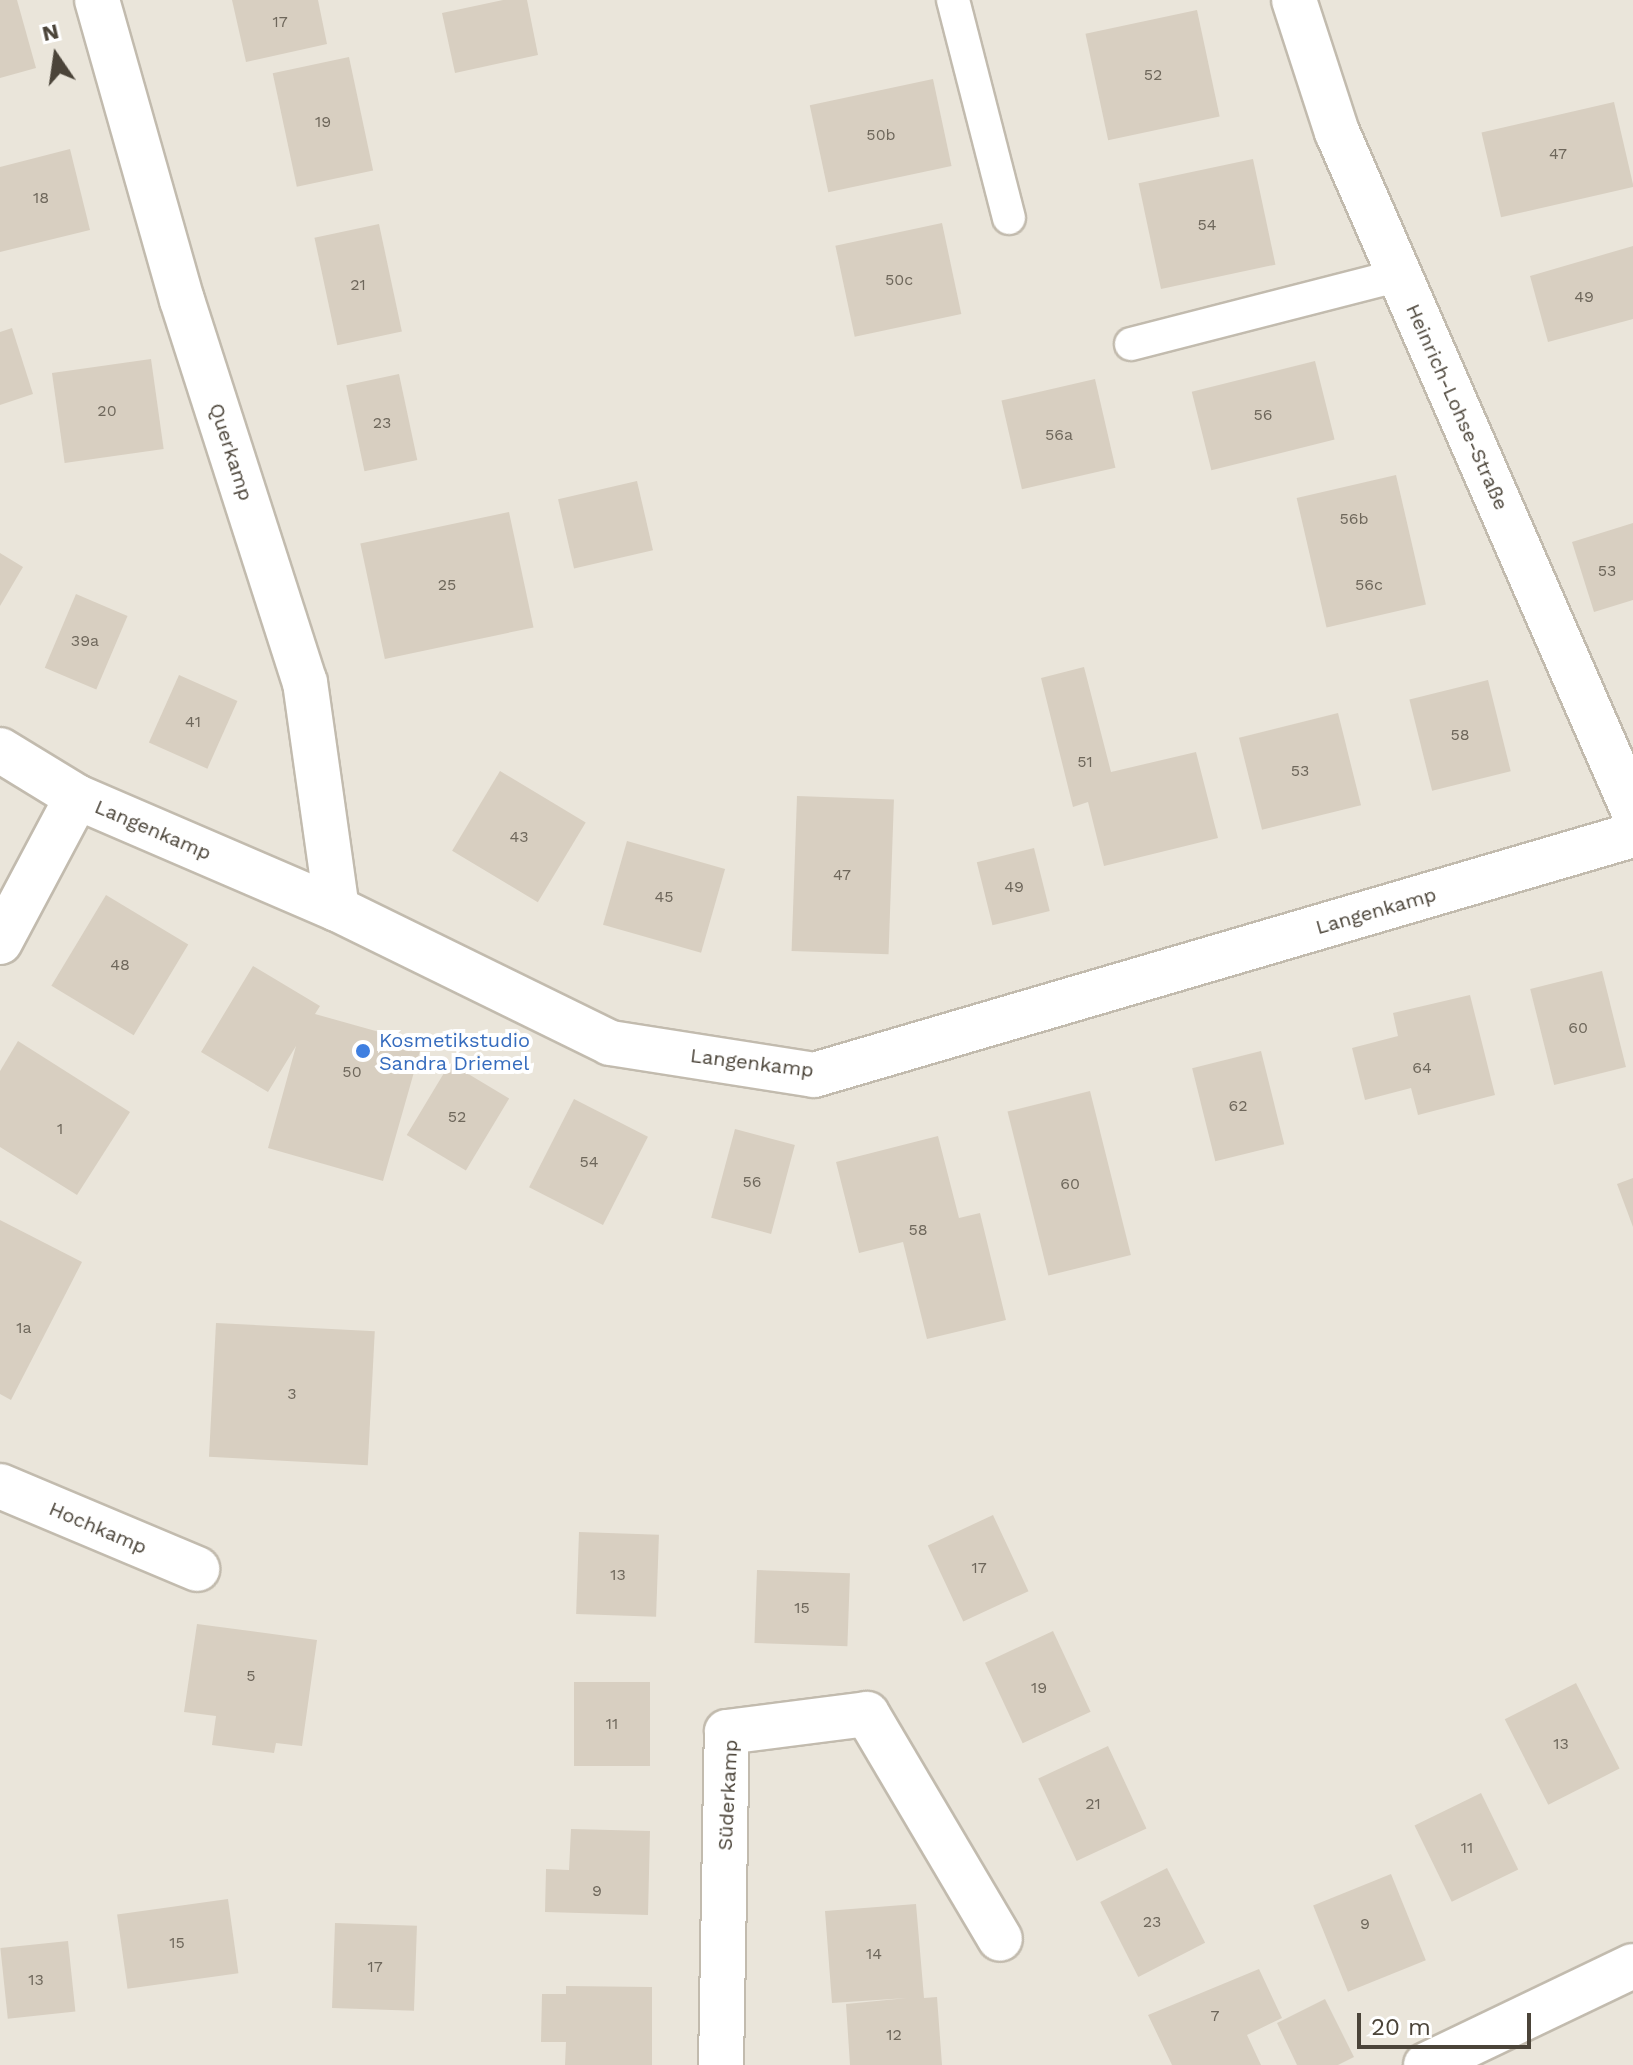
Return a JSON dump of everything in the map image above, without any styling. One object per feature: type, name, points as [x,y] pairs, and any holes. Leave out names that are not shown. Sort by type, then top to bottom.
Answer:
[{"type":"street","name":"Querkamp","points":[[97,0],[182,300],[305,682],[337,909]]},
{"type":"street","name":"Heinrich-Lohse-Straße","points":[[1294,0],[1337,132],[1628,785]]},
{"type":"street","name":"Langenkamp","points":[[0,750],[77,797],[337,909],[610,1043],[814,1075],[1633,835]]},
{"type":"street","points":[[0,942],[77,797]]},
{"type":"street","name":"Hochkamp","points":[[0,1486],[197,1569]]},
{"type":"street","name":"Süderkamp","points":[[721,2065],[727,1732],[867,1714],[1000,1939]]},
{"type":"street","points":[[1426,2065],[1465,2053],[1633,1966]]},
{"type":"lane","points":[[956,1],[1009,218]]},
{"type":"lane","points":[[1131,344],[1399,275]]},
{"type":"shaded area","points":[[0,0],[1633,0],[1633,2065],[0,2065]]},
{"type":"building","points":[[0,0],[17,0],[36,68],[0,78]]},
{"type":"building","points":[[232,0],[318,0],[327,44],[246,62]]},
{"type":"building","points":[[503,0],[527,0],[538,55],[455,73],[442,13]]},
{"type":"building","points":[[1197,10],[1220,117],[1108,140],[1085,34]]},
{"type":"building","points":[[349,57],[373,170],[297,187],[273,73]]},
{"type":"building","points":[[933,79],[952,166],[828,192],[810,105]]},
{"type":"building","points":[[1614,102],[1633,187],[1501,217],[1481,133]]},
{"type":"building","points":[[70,149],[90,230],[0,252],[0,167]]},
{"type":"building","points":[[1253,159],[1275,265],[1161,289],[1139,183]]},
{"type":"building","points":[[942,223],[961,314],[855,337],[835,246]]},
{"type":"building","points":[[379,224],[402,332],[337,345],[314,238]]},
{"type":"building","points":[[1633,246],[1633,319],[1548,342],[1530,276]]},
{"type":"building","points":[[12,328],[33,394],[0,405],[0,332]]},
{"type":"building","points":[[151,359],[164,449],[65,463],[52,373]]},
{"type":"building","points":[[1315,361],[1335,440],[1211,470],[1192,392]]},
{"type":"building","points":[[399,374],[417,460],[364,471],[346,385]]},
{"type":"building","points":[[1095,379],[1115,468],[1022,489],[1001,401]]},
{"type":"building","points":[[1396,475],[1426,605],[1327,628],[1297,498]]},
{"type":"building","points":[[637,481],[653,550],[574,568],[558,499]]},
{"type":"building","points":[[509,512],[534,627],[385,659],[360,544]]},
{"type":"building","points":[[1633,523],[1633,600],[1594,612],[1572,542]]},
{"type":"building","points":[[0,553],[23,567],[0,606]]},
{"type":"building","points":[[76,594],[128,616],[96,690],[45,668]]},
{"type":"building","points":[[1084,667],[1111,772],[1196,752],[1218,838],[1104,866],[1088,802],[1073,807],[1041,678]]},
{"type":"building","points":[[179,675],[237,701],[207,769],[149,743]]},
{"type":"building","points":[[1488,680],[1511,771],[1432,791],[1409,700]]},
{"type":"building","points":[[1338,713],[1361,805],[1262,830],[1239,738]]},
{"type":"building","points":[[500,771],[586,823],[538,902],[452,851]]},
{"type":"building","points":[[797,796],[894,799],[889,954],[792,951]]},
{"type":"building","points":[[627,841],[725,869],[701,953],[603,925]]},
{"type":"building","points":[[1034,848],[1050,911],[992,925],[977,862]]},
{"type":"building","points":[[106,895],[188,944],[134,1035],[51,986]]},
{"type":"building","points":[[253,966],[320,1006],[315,1014],[422,1044],[383,1181],[268,1148],[296,1046],[268,1092],[201,1052]]},
{"type":"building","points":[[1602,971],[1626,1067],[1554,1085],[1530,989]]},
{"type":"building","points":[[1470,995],[1495,1095],[1418,1115],[1411,1088],[1365,1100],[1352,1048],[1398,1036],[1393,1013]]},
{"type":"building","points":[[18,1041],[130,1112],[77,1195],[0,1147],[0,1071]]},
{"type":"building","points":[[1261,1051],[1284,1144],[1215,1161],[1192,1068]]},
{"type":"building","points":[[450,1063],[509,1099],[466,1171],[407,1135]]},
{"type":"building","points":[[1090,1091],[1131,1255],[1048,1276],[1008,1112]]},
{"type":"building","points":[[574,1099],[648,1137],[603,1225],[529,1187]]},
{"type":"building","points":[[735,1129],[795,1145],[771,1234],[711,1218]]},
{"type":"building","points":[[938,1136],[959,1218],[980,1213],[1006,1320],[927,1339],[903,1242],[859,1253],[836,1162]]},
{"type":"building","points":[[1633,1178],[1633,1227],[1617,1184]]},
{"type":"building","points":[[0,1220],[82,1262],[11,1400],[0,1394]]},
{"type":"building","points":[[216,1323],[375,1331],[368,1465],[209,1457]]},
{"type":"building","points":[[993,1515],[1028,1591],[963,1622],[928,1545]]},
{"type":"building","points":[[579,1532],[659,1535],[656,1617],[576,1614]]},
{"type":"building","points":[[757,1570],[850,1573],[847,1646],[754,1643]]},
{"type":"building","points":[[197,1624],[317,1640],[302,1746],[276,1743],[274,1753],[212,1745],[216,1716],[184,1712]]},
{"type":"building","points":[[1053,1631],[1091,1712],[1023,1743],[985,1663]]},
{"type":"building","points":[[574,1682],[650,1682],[650,1766],[574,1766]]},
{"type":"building","points":[[1576,1683],[1620,1769],[1548,1805],[1505,1719]]},
{"type":"building","points":[[1108,1746],[1146,1828],[1077,1861],[1038,1779]]},
{"type":"building","points":[[1481,1793],[1518,1869],[1452,1902],[1414,1825]]},
{"type":"building","points":[[571,1829],[650,1831],[648,1915],[545,1912],[546,1869],[569,1870]]},
{"type":"building","points":[[1167,1868],[1205,1943],[1138,1977],[1100,1902]]},
{"type":"building","points":[[1391,1874],[1426,1960],[1348,1992],[1313,1905]]},
{"type":"building","points":[[228,1899],[238,1973],[128,1989],[117,1915]]},
{"type":"building","points":[[916,1904],[924,1998],[937,1997],[942,2065],[850,2065],[846,2004],[907,1998],[832,2003],[825,1911]]},
{"type":"building","points":[[335,1923],[417,1926],[414,2011],[332,2008]]},
{"type":"building","points":[[68,1941],[75,2012],[8,2019],[0,1948]]},
{"type":"building","points":[[1259,1969],[1282,2018],[1247,2035],[1261,2065],[1172,2065],[1148,2015]]},
{"type":"building","points":[[566,1986],[652,1987],[652,2065],[565,2065],[566,2042],[541,2042],[542,1994],[566,1994]]},
{"type":"building","points":[[1325,1999],[1354,2057],[1338,2065],[1297,2065],[1277,2023]]},
{"type":"place","name":"Kosmetikstudio Sandra Driemel","points":[[363,1051]]}]
